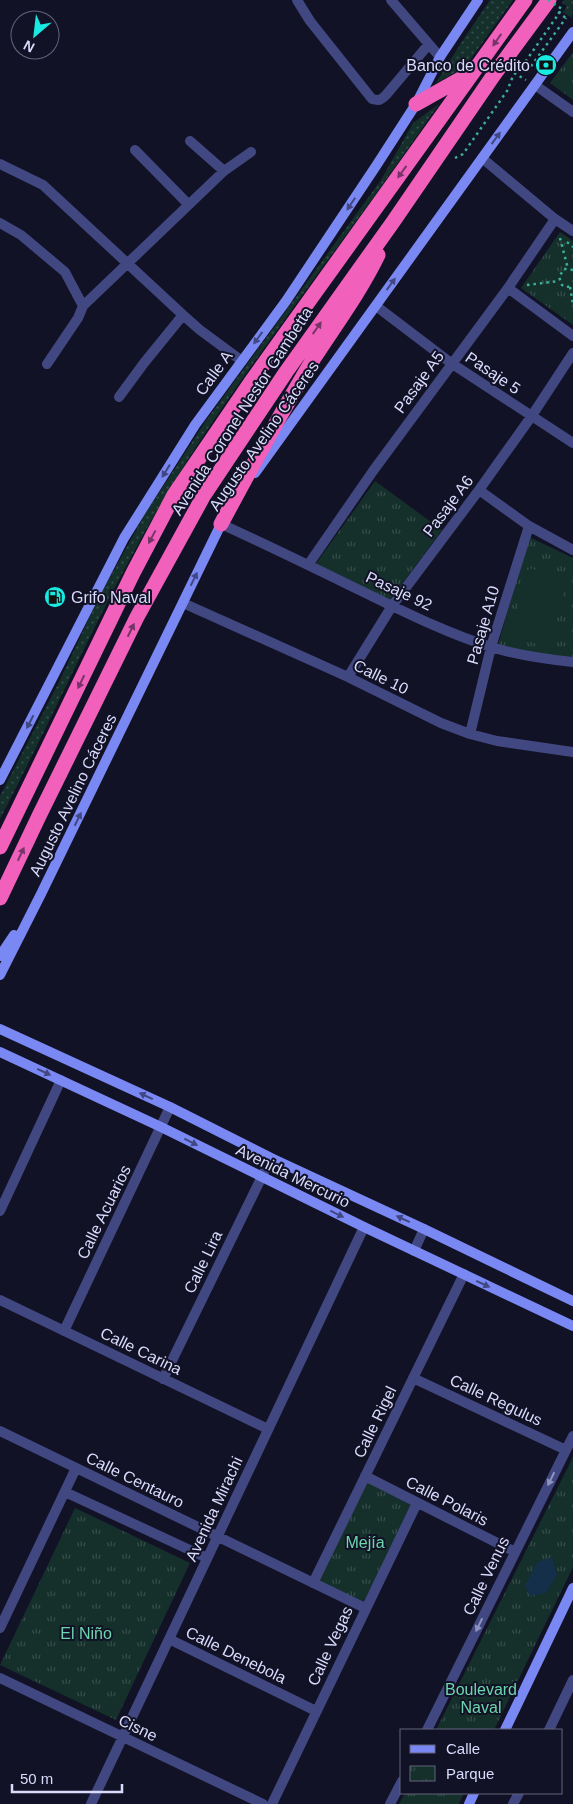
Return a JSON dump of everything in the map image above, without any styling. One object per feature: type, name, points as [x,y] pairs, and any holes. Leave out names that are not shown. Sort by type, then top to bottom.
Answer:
[{"type":"highway","name":"Avenida Coronel Nestor Gambetta","points":[[0,847],[133,573],[174,495],[253,379],[525,0]]},
{"type":"highway","name":"Avenida Coronel Nestor Gambetta","points":[[0,898],[137,616],[204,495],[286,372],[548,0]]},
{"type":"highway","points":[[416,104],[475,71]]},
{"type":"highway","points":[[221,524],[265,441],[309,366],[366,280],[393,222]]},
{"type":"street","points":[[297,0],[310,21],[372,99],[381,100],[429,44]]},
{"type":"street","points":[[391,0],[440,57]]},
{"type":"street","name":"Calle A","points":[[0,780],[124,538],[195,424],[291,293],[376,166],[416,104],[440,57],[478,0]]},
{"type":"street","name":"Augusto Avelino Cáceres","points":[[0,975],[221,524],[264,460],[573,32]]},
{"type":"street","points":[[535,85],[573,112]]},
{"type":"street","points":[[190,142],[224,171]]},
{"type":"street","points":[[135,150],[188,204]]},
{"type":"street","points":[[47,364],[84,306],[188,204],[224,171],[250,152]]},
{"type":"street","points":[[482,158],[555,219],[573,231]]},
{"type":"street","points":[[0,164],[43,185],[183,315],[242,361]]},
{"type":"street","name":"Pasaje A5","points":[[308,565],[373,471],[508,288],[555,219]]},
{"type":"street","points":[[0,223],[21,235],[65,272],[84,306]]},
{"type":"street","points":[[508,288],[573,336]]},
{"type":"street","name":"Pasaje 5","points":[[376,306],[451,363],[573,443]]},
{"type":"street","points":[[119,397],[183,315]]},
{"type":"street","name":"Pasaje A6","points":[[348,677],[392,606],[479,490],[531,417],[573,353]]},
{"type":"street","points":[[479,490],[529,526],[573,550]]},
{"type":"street","name":"Pasaje 92","points":[[221,524],[392,606],[454,633],[491,647],[547,659],[573,662]]},
{"type":"street","name":"Pasaje A10","points":[[470,734],[491,647],[529,526]]},
{"type":"street","name":"Calle 10","points":[[182,603],[348,677],[441,723],[470,734],[497,741],[573,752]]},
{"type":"street","name":"Augusto Avelino Cáceres","points":[[0,956],[41,894]]},
{"type":"street","name":"Avenida Mercurio","points":[[0,1028],[170,1107],[271,1158],[573,1301]]},
{"type":"street","name":"Avenida Mercurio","points":[[0,1052],[161,1126],[261,1177],[573,1326]]},
{"type":"street","points":[[0,1211],[61,1080]]},
{"type":"street","name":"Calle Acuarios","points":[[64,1331],[170,1107]]},
{"type":"street","name":"Calle Lira","points":[[163,1379],[271,1158]]},
{"type":"street","name":"Avenida Mirachi","points":[[92,1804],[364,1227]]},
{"type":"street","points":[[414,1251],[424,1229]]},
{"type":"street","name":"Calle Rigel","points":[[313,1583],[464,1274]]},
{"type":"street","name":"Calle Carina","points":[[0,1300],[268,1429]]},
{"type":"street","name":"Calle Regulus","points":[[413,1378],[566,1450]]},
{"type":"street","name":"Calle Centauro","points":[[0,1431],[365,1608]]},
{"type":"street","name":"Calle Venus","points":[[427,1729],[573,1436]]},
{"type":"street","points":[[0,1628],[76,1468]]},
{"type":"street","name":"Calle Polaris","points":[[365,1476],[515,1552]]},
{"type":"street","points":[[65,1492],[207,1558]]},
{"type":"street","name":"Calle Vegas","points":[[272,1804],[417,1503]]},
{"type":"street","points":[[505,1729],[573,1588]]},
{"type":"street","name":"Calle Denebola","points":[[170,1639],[316,1711]]},
{"type":"street","name":"Cisne","points":[[0,1678],[262,1804]]},
{"type":"street","points":[[549,1729],[573,1680]]},
{"type":"street","points":[[390,1804],[400,1785]]},
{"type":"path","points":[[548,0],[562,10],[520,68],[526,73],[566,18]]},
{"type":"path","points":[[450,160],[463,154],[507,91],[514,73]]},
{"type":"path","points":[[568,268],[559,238],[573,247]]},
{"type":"path","points":[[573,270],[568,268],[560,272],[562,285],[571,286],[573,304]]},
{"type":"path","points":[[527,285],[560,281]]},
{"type":"green space","points":[[490,0],[513,0],[465,67],[436,83],[461,43]]},
{"type":"green space","points":[[564,0],[573,0],[572,18],[563,12],[567,6],[562,3]]},
{"type":"green space","points":[[573,52],[573,100],[550,83]]},
{"type":"green space","points":[[439,104],[242,379],[172,485],[104,608],[0,819],[0,796],[59,682],[100,595],[144,516],[205,422],[381,180],[413,123]]},
{"type":"green space","points":[[560,232],[573,241],[573,325],[521,288]]},
{"type":"green space","points":[[375,481],[442,530],[389,601],[315,565]]},
{"type":"green space","points":[[529,537],[573,558],[573,658],[553,657],[498,645]]},
{"type":"green space","points":[[529,568],[568,580],[548,647],[509,635]]},
{"type":"green space","name":"Boulevard Naval","points":[[573,1457],[573,1567],[494,1729],[437,1729]]},
{"type":"green space","name":"Mejía","points":[[367,1481],[413,1506],[363,1603],[318,1581]]},
{"type":"green space","name":"El Niño","points":[[75,1508],[190,1563],[116,1720],[0,1665]]},
{"type":"green space","points":[[404,1794],[464,1794],[459,1804],[399,1804]]},
{"type":"water","points":[[552,1557],[557,1575],[546,1593],[530,1596],[525,1586],[537,1562]]},
{"type":"place","name":"Banco de Crédito","points":[[546,65]]},
{"type":"place","name":"Grifo Naval","points":[[55,597]]}]
